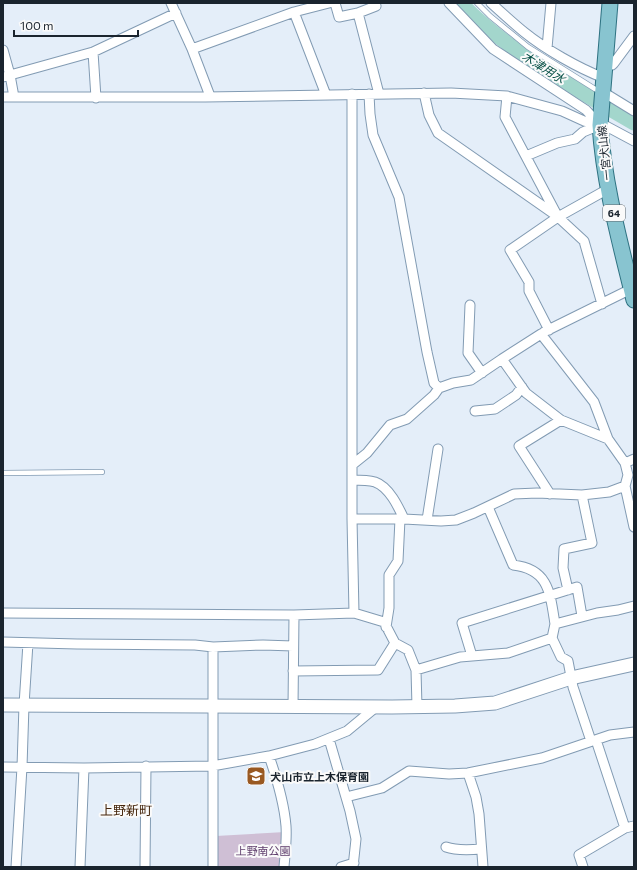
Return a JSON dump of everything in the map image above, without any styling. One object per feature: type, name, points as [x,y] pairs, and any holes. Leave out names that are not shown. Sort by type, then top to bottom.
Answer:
[{"type":"main road","name":"一宮犬山線","points":[[610,3],[600,125],[608,189],[630,262],[633,295]]},
{"type":"street","points":[[171,3],[192,49],[210,96]]},
{"type":"street","points":[[192,49],[294,12],[329,3]]},
{"type":"street","points":[[335,3],[339,16],[358,13],[376,6],[375,3]]},
{"type":"street","points":[[449,3],[493,49],[586,110],[600,125]]},
{"type":"street","points":[[492,3],[525,32],[547,48],[587,71],[604,78],[634,111]]},
{"type":"street","points":[[547,48],[550,3]]},
{"type":"street","points":[[294,12],[326,95]]},
{"type":"street","points":[[7,76],[93,52],[176,13]]},
{"type":"street","points":[[358,13],[379,94]]},
{"type":"street","points":[[604,78],[634,36]]},
{"type":"street","points":[[3,50],[7,76],[14,97]]},
{"type":"street","points":[[93,52],[96,98]]},
{"type":"street","points":[[3,97],[96,98],[424,93],[507,96],[562,111],[584,121],[611,128],[634,141]]},
{"type":"street","points":[[424,93],[429,115],[438,133],[558,217],[584,241],[602,304]]},
{"type":"street","points":[[352,94],[352,519],[354,613]]},
{"type":"street","points":[[369,94],[373,135],[399,197],[427,352],[434,383],[439,388]]},
{"type":"street","points":[[507,96],[505,117],[558,217]]},
{"type":"street","points":[[526,156],[557,143],[575,138],[582,132],[600,125]]},
{"type":"street","points":[[608,189],[558,217],[510,250],[529,282],[530,291],[545,332],[594,402],[608,439],[624,463],[628,475],[625,486],[634,527]]},
{"type":"street","points":[[352,464],[367,454],[390,425],[407,418],[434,395],[439,388],[453,383],[471,380],[545,332],[602,304],[633,295]]},
{"type":"street","points":[[470,306],[468,353],[482,373]]},
{"type":"street","points":[[502,359],[526,393],[561,420],[608,439]]},
{"type":"street","points":[[475,411],[495,409],[516,395],[522,388]]},
{"type":"street","points":[[550,494],[519,446],[561,420]]},
{"type":"street","points":[[427,520],[438,449]]},
{"type":"street","points":[[624,463],[634,459]]},
{"type":"street","points":[[352,480],[373,481],[378,483],[396,502],[402,519],[398,561],[389,575],[389,608],[386,627]]},
{"type":"street","points":[[352,519],[456,520],[474,514],[514,494],[582,495],[609,492],[625,486]]},
{"type":"street","points":[[568,590],[563,568],[564,549],[592,542],[582,495]]},
{"type":"street","points":[[488,507],[513,565],[524,566],[533,570],[539,575],[550,595],[555,624],[552,638],[561,657],[568,661],[571,678],[593,741],[629,827],[580,855],[583,867]]},
{"type":"street","points":[[472,656],[462,623],[577,587],[582,616]]},
{"type":"street","points":[[555,624],[582,616],[634,606]]},
{"type":"street","points":[[3,613],[294,615],[354,613],[384,622],[395,643],[408,650],[416,670],[417,707]]},
{"type":"street","points":[[293,707],[294,615]]},
{"type":"street","points":[[416,670],[460,657],[508,653],[552,638]]},
{"type":"street","points":[[3,642],[195,645],[212,647],[263,645],[293,646]]},
{"type":"street","points":[[16,867],[28,643]]},
{"type":"street","points":[[293,671],[378,670],[395,643]]},
{"type":"street","points":[[212,647],[213,867]]},
{"type":"street","points":[[3,705],[293,707],[455,706],[494,703],[571,678],[634,664]]},
{"type":"street","points":[[3,767],[84,768],[212,766],[269,756],[315,744],[347,731],[376,707]]},
{"type":"street","points":[[346,797],[382,788],[409,771],[449,774],[468,773],[542,758],[610,735],[634,732]]},
{"type":"street","points":[[329,738],[356,839],[354,865],[341,867]]},
{"type":"street","points":[[269,756],[283,803],[286,827],[284,867]]},
{"type":"street","points":[[145,867],[146,766]]},
{"type":"street","points":[[80,867],[84,768]]},
{"type":"street","points":[[468,773],[476,797],[479,814],[483,867]]},
{"type":"street","points":[[446,848],[464,850],[481,849]]},
{"type":"lane","points":[[477,3],[490,16],[528,47],[595,89],[604,78]]},
{"type":"lane","points":[[3,473],[102,472]]},
{"type":"green space","name":"上野南公園","points":[[285,832],[279,867],[218,867],[216,836]]},
{"type":"waterway","name":"木津用水","points":[[461,3],[473,15],[512,47],[572,86],[634,123]]},
{"type":"place","name":"犬山市立上木保育園","points":[[256,776]]},
{"type":"district","name":"上野新町","points":[[126,810]]}]
